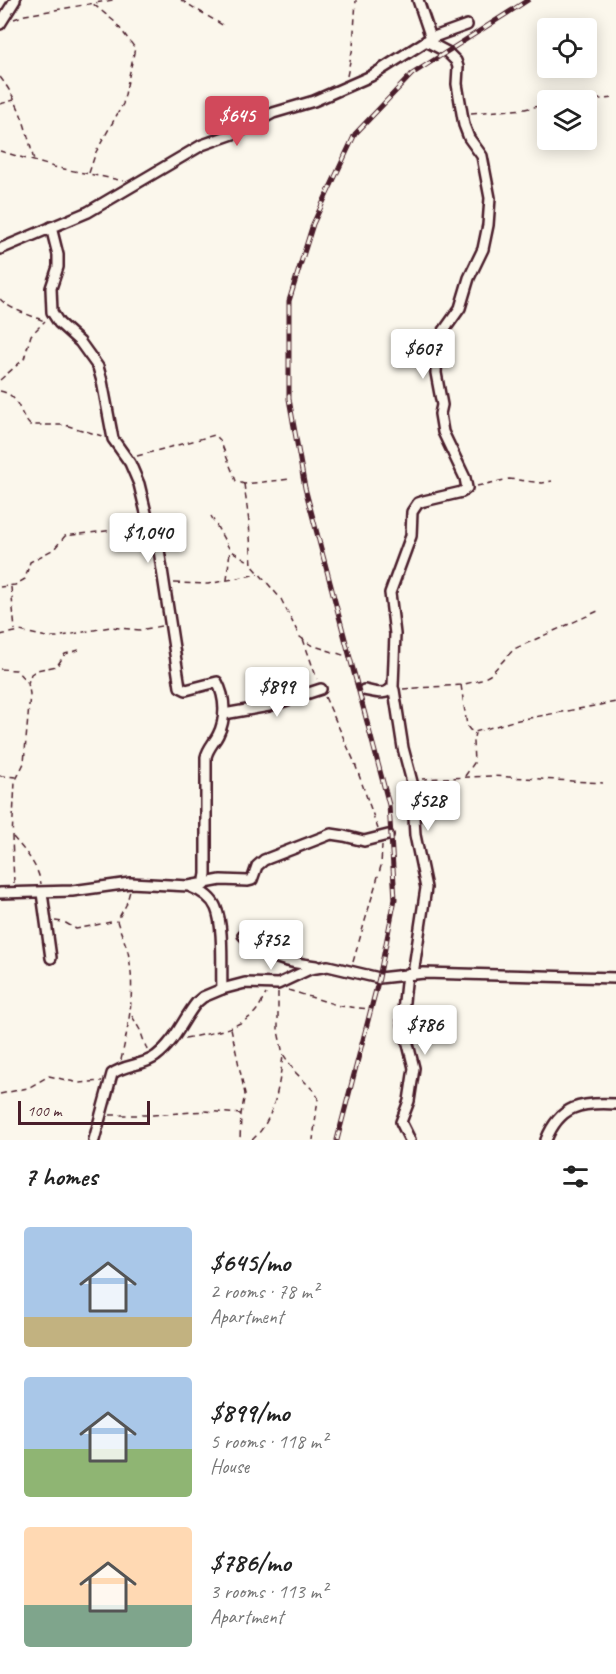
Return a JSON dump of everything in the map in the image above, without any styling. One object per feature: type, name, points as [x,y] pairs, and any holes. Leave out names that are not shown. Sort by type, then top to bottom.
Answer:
[{"type":"street","points":[[4,23],[15,0]]},
{"type":"street","points":[[364,690],[384,693],[393,686],[394,634],[389,597],[412,531],[412,512],[418,503],[462,492],[467,488],[465,478],[443,432],[442,405],[436,373],[437,351],[440,339],[459,308],[469,278],[483,249],[488,225],[490,198],[482,156],[466,131],[457,84],[458,67],[447,52],[429,40],[418,0]]},
{"type":"street","points":[[0,249],[88,212],[202,145],[239,132],[273,113],[314,101],[371,76],[429,40],[467,25]]},
{"type":"street","points":[[51,228],[58,255],[58,267],[51,288],[52,312],[59,323],[80,342],[98,367],[113,439],[128,459],[139,484],[149,525],[159,550],[180,689],[186,690],[217,682],[224,702],[224,714],[218,734],[208,749],[206,757],[207,874],[204,885]]},
{"type":"street","points":[[224,714],[269,706],[321,689]]},
{"type":"street","points":[[394,690],[403,752],[411,779],[415,835],[426,888],[402,1020],[414,1068],[409,1101],[401,1122],[410,1140]]},
{"type":"street","points":[[0,893],[42,893],[130,884],[189,886],[221,880],[250,881],[257,866],[264,860],[331,834],[364,841],[385,836]]},
{"type":"street","points":[[189,886],[204,894],[216,908],[219,920],[222,989]]},
{"type":"street","points":[[42,893],[51,958]]},
{"type":"street","points":[[243,935],[256,948],[274,958],[318,967],[347,969],[380,978],[410,974],[477,973],[616,978]]},
{"type":"street","points":[[94,1140],[108,1081],[112,1074],[118,1069],[150,1060],[156,1056],[203,997],[222,989],[245,984],[275,986],[318,967]]},
{"type":"street","points":[[546,1140],[552,1124],[568,1110],[589,1103],[616,1104]]},
{"type":"path","points":[[4,23],[25,15],[113,0]]},
{"type":"path","points":[[181,0],[224,26]]},
{"type":"path","points":[[344,87],[353,47],[356,0]]},
{"type":"path","points":[[89,173],[96,152],[123,104],[135,48],[115,22],[92,3]]},
{"type":"path","points":[[0,77],[26,123],[34,161]]},
{"type":"path","points":[[597,99],[616,98]]},
{"type":"path","points":[[0,104],[15,100]]},
{"type":"path","points":[[462,108],[466,112],[473,113],[537,105]]},
{"type":"path","points":[[0,151],[125,181]]},
{"type":"path","points":[[0,299],[11,308],[27,312],[45,321]]},
{"type":"path","points":[[0,380],[24,359],[31,335],[52,312]]},
{"type":"path","points":[[0,391],[15,398],[30,425],[65,425],[113,439]]},
{"type":"path","points":[[128,459],[215,435],[220,440],[235,480],[244,484],[291,479]]},
{"type":"path","points":[[467,488],[509,479],[542,483],[552,481]]},
{"type":"path","points":[[244,484],[249,522],[250,563]]},
{"type":"path","points":[[211,516],[230,550],[250,563],[281,599],[303,639],[321,689],[385,836],[381,866],[362,927],[357,954],[347,969]]},
{"type":"path","points":[[0,587],[11,586],[25,579],[30,562],[54,549],[65,536],[149,525]]},
{"type":"path","points":[[227,581],[230,550]]},
{"type":"path","points":[[164,583],[208,584],[259,574]]},
{"type":"path","points":[[11,586],[15,632]]},
{"type":"path","points":[[394,690],[474,683],[490,675],[514,649],[598,611]]},
{"type":"path","points":[[0,635],[15,632],[57,637],[111,627],[140,630],[170,624]]},
{"type":"path","points":[[303,639],[311,645],[346,656]]},
{"type":"path","points":[[306,652],[311,645]]},
{"type":"path","points":[[28,683],[33,672],[57,666],[65,654],[79,650]]},
{"type":"path","points":[[0,669],[16,670],[28,683],[30,694],[22,771],[15,782],[12,837],[14,893]]},
{"type":"path","points":[[461,685],[466,726],[475,732],[513,721],[616,702]]},
{"type":"path","points":[[464,778],[474,763],[475,732]]},
{"type":"path","points":[[0,776],[18,777]]},
{"type":"path","points":[[411,779],[493,776],[603,783]]},
{"type":"path","points":[[12,837],[40,876],[42,893]]},
{"type":"path","points":[[118,1069],[131,1014],[130,965],[117,921],[129,899],[130,884]]},
{"type":"path","points":[[46,921],[64,922],[76,929],[117,921]]},
{"type":"path","points":[[275,986],[340,1006],[370,1009]]},
{"type":"path","points":[[171,1040],[231,1027],[256,1011],[275,986]]},
{"type":"path","points":[[275,986],[279,1039],[283,1054],[318,1098],[313,1140]]},
{"type":"path","points":[[131,1014],[144,1039],[150,1060]]},
{"type":"path","points":[[231,1027],[245,1094],[241,1114],[240,1140]]},
{"type":"path","points":[[252,1140],[267,1122],[280,1075],[283,1054]]},
{"type":"path","points":[[0,1095],[28,1088],[49,1076],[79,1083],[108,1081]]},
{"type":"path","points":[[101,1114],[153,1115],[205,1111],[241,1114]]},
{"type":"railway","points":[[337,1140],[379,978],[395,899],[389,805],[305,488],[289,399],[289,301],[313,224],[355,134],[412,74],[528,0]]}]
